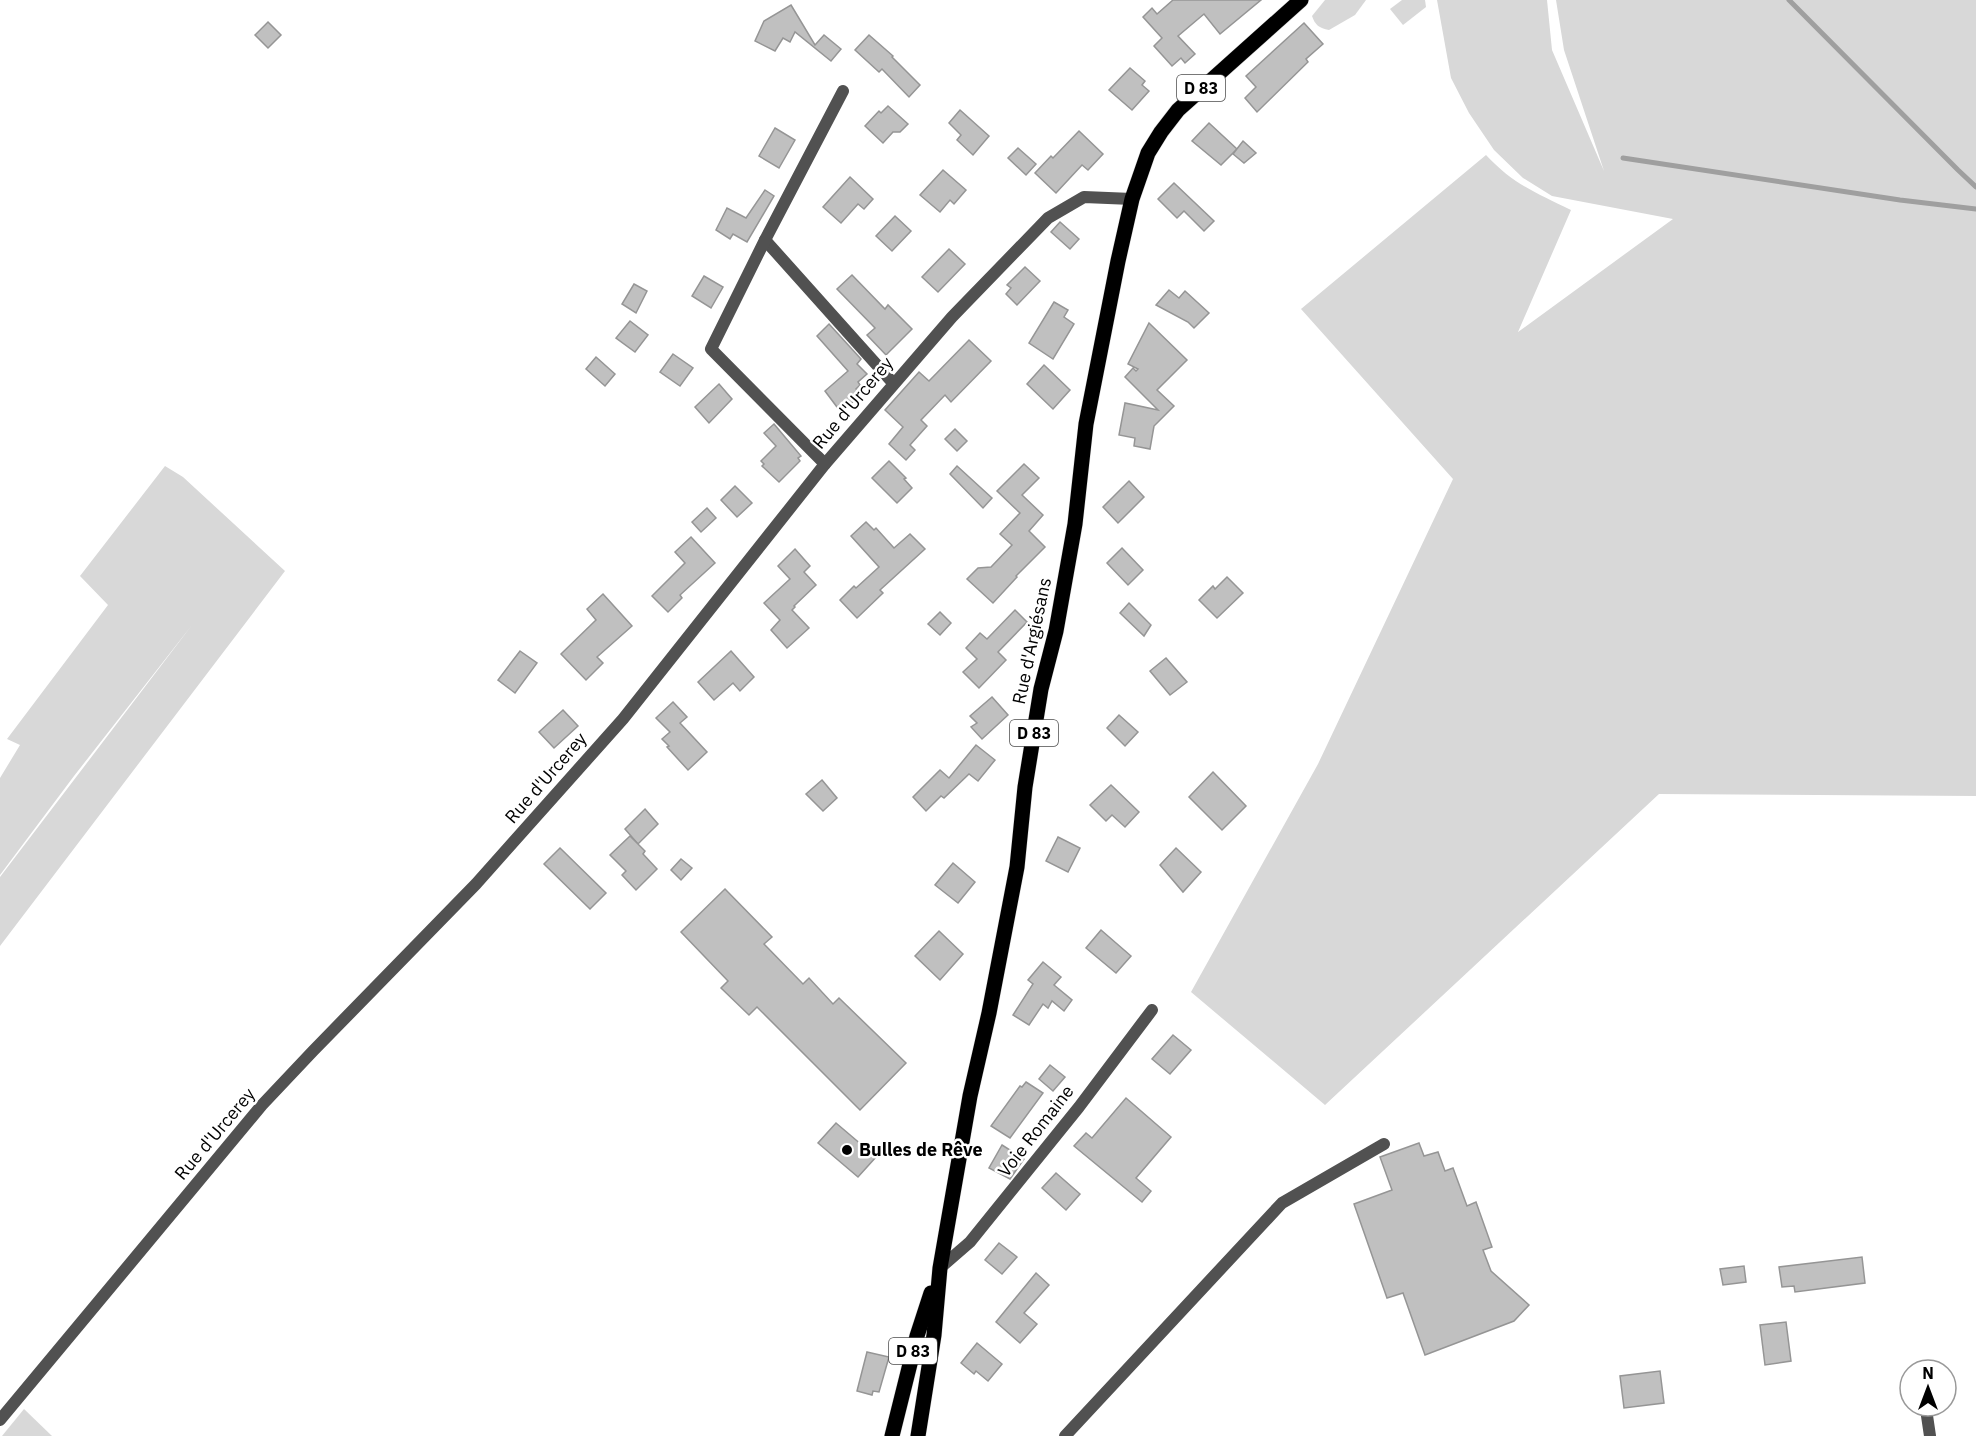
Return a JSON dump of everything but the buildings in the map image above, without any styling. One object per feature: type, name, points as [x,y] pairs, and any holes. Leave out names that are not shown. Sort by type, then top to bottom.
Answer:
[{"type":"main road","name":"D 83","points":[[1132,199],[1148,153],[1178,110],[1301,0]]},
{"type":"main road","name":"Rue d'Argiésans","points":[[919,1435],[934,1335],[940,1268],[970,1096],[989,1013],[1017,867],[1025,787],[1041,689],[1056,631],[1075,524],[1086,424],[1132,199]]},
{"type":"main road","name":"Rue d'Argiésans","points":[[892,1436],[916,1336],[940,1268]]},
{"type":"street","points":[[825,464],[711,349],[843,91]]},
{"type":"street","name":"Rue d'Urcerey","points":[[0,1420],[262,1106],[476,885],[623,718],[825,464],[952,317],[1048,219],[1084,197],[1132,199]]},
{"type":"street","points":[[765,240],[893,383]]},
{"type":"street","name":"Voie Romaine","points":[[940,1268],[970,1242],[1079,1107],[1152,1010]]},
{"type":"street","points":[[1065,1436],[1282,1203],[1384,1144]]},
{"type":"street","points":[[899,1436],[902,1402]]},
{"type":"street","points":[[1927,1418],[1930,1436]]},
{"type":"shaded area","points":[[1325,0],[1366,0],[1355,15],[1329,30],[1318,26],[1312,16]]},
{"type":"shaded area","points":[[1402,0],[1425,0],[1426,7],[1403,25],[1390,9]]},
{"type":"shaded area","points":[[1437,0],[1547,0],[1552,50],[1604,171],[1564,50],[1556,0],[1976,0],[1976,796],[1659,794],[1325,1105],[1191,992],[1318,764],[1453,479],[1301,309],[1486,155],[1516,181],[1571,210],[1518,332],[1673,219],[1552,196],[1523,178],[1494,150],[1469,113],[1451,78]]},
{"type":"shaded area","points":[[165,466],[183,477],[285,571],[0,946],[0,877],[192,625],[0,875],[0,778],[20,745],[7,739],[108,605],[80,576]]},
{"type":"shaded area","points":[[24,1409],[52,1436],[2,1436]]},
{"type":"waterway","points":[[1789,0],[1976,187]]},
{"type":"waterway","points":[[1623,158],[1900,200],[1976,209]]},
{"type":"place","name":"Bulles de Rêve","points":[[847,1150]]}]
